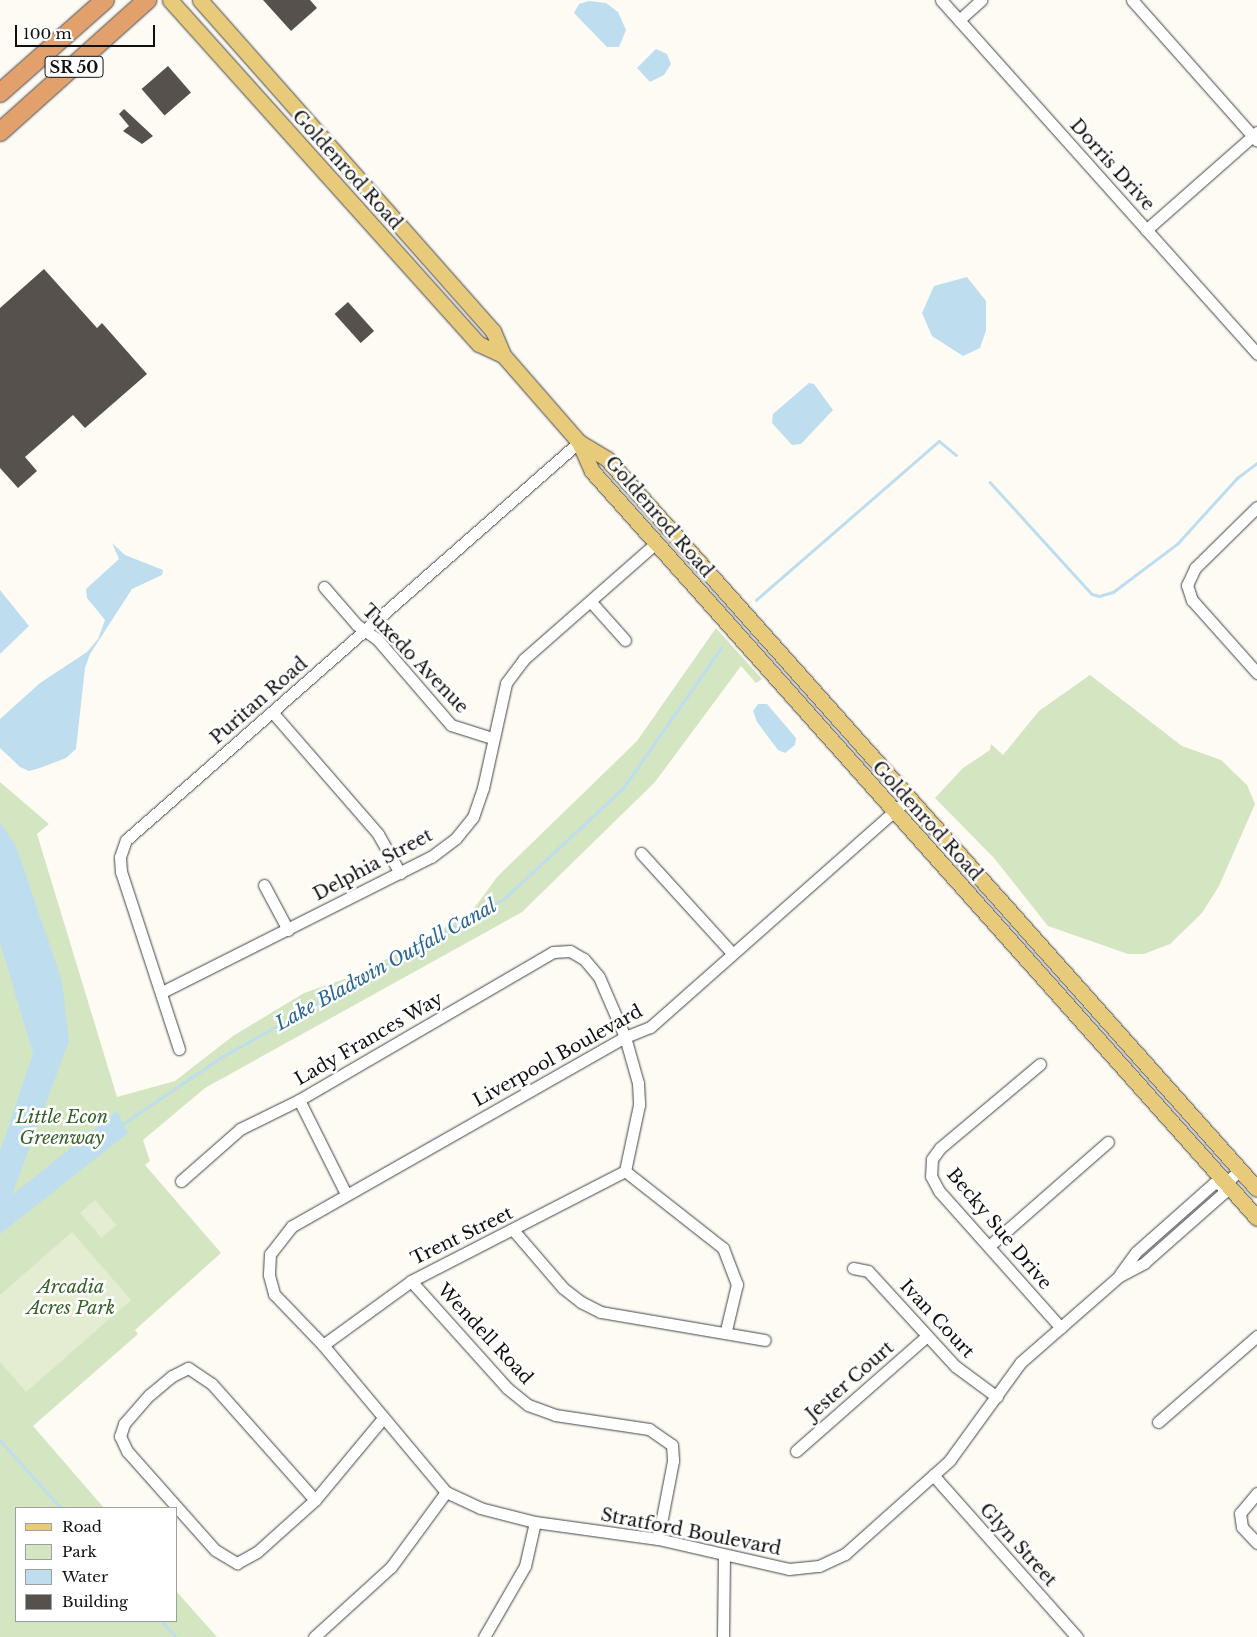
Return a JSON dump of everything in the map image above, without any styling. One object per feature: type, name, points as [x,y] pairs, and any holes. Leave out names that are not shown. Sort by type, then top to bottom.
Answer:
[{"type":"highway","name":"SR 50","points":[[3,86],[105,0]]},
{"type":"highway","name":"SR 50","points":[[0,132],[147,0]]},
{"type":"main road","name":"Goldenrod Road","points":[[170,0],[479,344],[503,355]]},
{"type":"main road","name":"Goldenrod Road","points":[[200,0],[493,331],[503,355],[579,442],[592,471],[1224,1184],[1257,1218]]},
{"type":"main road","name":"Goldenrod Road","points":[[579,442],[607,459],[1257,1189]]},
{"type":"main road","points":[[746,644],[778,665],[792,667]]},
{"type":"street","name":"Dorris Drive","points":[[941,0],[1257,354]]},
{"type":"street","points":[[958,20],[981,0]]},
{"type":"street","points":[[1132,0],[1255,136],[1146,230]]},
{"type":"street","points":[[366,219],[381,205]]},
{"type":"street","name":"Puritan Road","points":[[179,1049],[162,992],[121,872],[120,857],[126,840],[273,713],[579,442]]},
{"type":"street","points":[[1257,507],[1195,568],[1187,586],[1192,600],[1257,673]]},
{"type":"street","name":"Delphia Street","points":[[162,992],[431,857],[456,838],[473,817],[506,683],[524,660],[656,543]]},
{"type":"street","name":"Tuxedo Avenue","points":[[324,587],[452,725],[492,738]]},
{"type":"street","points":[[591,602],[625,640]]},
{"type":"street","points":[[273,713],[378,834],[400,872]]},
{"type":"street","name":"Liverpool Boulevard","points":[[270,1254],[292,1226],[625,1037],[650,1027],[909,798]]},
{"type":"street","points":[[641,853],[732,954]]},
{"type":"street","points":[[264,885],[288,930]]},
{"type":"street","name":"Lady Frances Way","points":[[181,1182],[240,1130],[299,1100],[552,952],[570,951],[584,959],[599,977],[625,1037]]},
{"type":"street","points":[[625,1037],[638,1083],[639,1105],[625,1171],[723,1248],[737,1284],[726,1330]]},
{"type":"street","name":"Becky Sue Drive","points":[[1040,1064],[940,1148],[932,1159],[931,1176],[939,1190],[1061,1328]]},
{"type":"street","points":[[299,1100],[346,1194]]},
{"type":"street","points":[[989,1246],[1108,1142]]},
{"type":"street","name":"Stratford Boulevard","points":[[270,1254],[268,1276],[274,1294],[323,1344],[446,1492],[480,1508],[535,1522],[658,1539],[724,1556],[789,1569],[819,1566],[845,1554],[933,1475],[966,1439],[1021,1362],[1118,1277],[1144,1263],[1223,1193],[1224,1184],[1240,1170]]},
{"type":"street","name":"Trent Street","points":[[323,1344],[411,1281],[514,1231],[625,1171]]},
{"type":"street","points":[[514,1231],[563,1288],[594,1309],[726,1330],[765,1340]]},
{"type":"street","name":"Ivan Court","points":[[852,1268],[868,1270],[955,1366],[997,1397]]},
{"type":"street","name":"Wendell Road","points":[[411,1281],[507,1388],[528,1405],[555,1415],[649,1429],[672,1445],[673,1461],[658,1539]]},
{"type":"street","name":"Jester Court","points":[[796,1451],[927,1336]]},
{"type":"street","points":[[1158,1422],[1257,1336]]},
{"type":"street","points":[[177,1507],[127,1451],[120,1436],[124,1424],[149,1395],[172,1376],[188,1368],[212,1384],[316,1500]]},
{"type":"street","points":[[178,1508],[215,1550],[237,1562],[257,1552],[316,1500],[383,1418]]},
{"type":"street","name":"Glyn Street","points":[[933,1475],[1077,1637]]},
{"type":"street","points":[[314,1637],[392,1567],[446,1492]]},
{"type":"street","points":[[1257,1493],[1240,1513],[1242,1527],[1257,1543]]},
{"type":"street","points":[[484,1637],[525,1566],[535,1522]]},
{"type":"street","points":[[722,1637],[724,1556]]},
{"type":"green space","points":[[716,628],[762,679],[756,683],[741,666],[655,782],[522,912],[205,1088],[143,1140],[150,1161],[145,1165],[221,1253],[135,1330],[138,1334],[33,1426],[103,1507],[15,1507],[15,1622],[178,1622],[178,1593],[217,1637],[0,1637],[0,782],[49,824],[37,834],[117,1097],[175,1081],[233,1036],[304,993],[359,974],[470,914],[497,877],[637,741]]},
{"type":"green space","points":[[1090,675],[1182,746],[1221,760],[1247,785],[1255,804],[1219,886],[1202,913],[1170,944],[1144,954],[1128,954],[1048,926],[994,858],[935,798],[963,768],[990,750],[991,744],[1003,755],[1039,711]]},
{"type":"green space","points":[[95,1200],[117,1225],[102,1238],[80,1213]]},
{"type":"green space","name":"Arcadia Acres Park","points":[[72,1232],[131,1300],[26,1392],[0,1362],[0,1295]]},
{"type":"water","points":[[589,1],[606,3],[618,12],[626,30],[619,47],[607,47],[574,13],[579,4]]},
{"type":"water","points":[[656,49],[667,54],[671,64],[664,75],[650,82],[637,68]]},
{"type":"water","points":[[967,277],[986,301],[986,330],[980,348],[963,356],[932,336],[922,313],[934,286]]},
{"type":"water","points":[[809,383],[814,384],[833,410],[801,444],[792,445],[772,423],[773,414]]},
{"type":"water","points":[[112,543],[125,555],[163,570],[162,575],[132,589],[90,654],[85,668],[76,749],[66,758],[29,771],[20,767],[0,748],[0,719],[40,683],[87,652],[98,639],[105,620],[87,598],[86,589],[119,559]]},
{"type":"water","points":[[0,590],[29,626],[0,654]]},
{"type":"water","points":[[758,704],[767,704],[796,738],[795,745],[785,753],[778,750],[757,722],[753,711]]},
{"type":"water","points":[[0,822],[16,846],[62,981],[69,1041],[12,1195],[117,1111],[128,1133],[0,1234],[0,1151],[33,1054],[0,942]]},
{"type":"building","points":[[263,0],[310,0],[317,8],[291,31]]},
{"type":"building","points":[[168,66],[191,92],[165,115],[142,89]]},
{"type":"building","points":[[124,109],[153,136],[142,144],[123,131],[129,126],[119,114]]},
{"type":"building","points":[[44,269],[97,328],[102,323],[147,374],[85,428],[73,415],[25,457],[37,471],[18,488],[0,468],[0,308]]},
{"type":"building","points":[[348,302],[374,331],[361,343],[335,314]]},
{"type":"waterway","name":"Lake Bladwin Outfall Canal","points":[[756,600],[939,441],[956,455]]},
{"type":"waterway","name":"Lake Bladwin Outfall Canal","points":[[990,482],[1092,594],[1099,596],[1113,592],[1177,544],[1237,478],[1257,463]]},
{"type":"waterway","name":"Lake Bladwin Outfall Canal","points":[[121,1125],[220,1058],[505,898],[623,788],[721,648]]},
{"type":"waterway","points":[[0,1440],[60,1507]]},
{"type":"waterway","points":[[163,1622],[176,1637]]},
{"type":"park label","name":"Little Econ Greenway","points":[[62,1128]]}]
